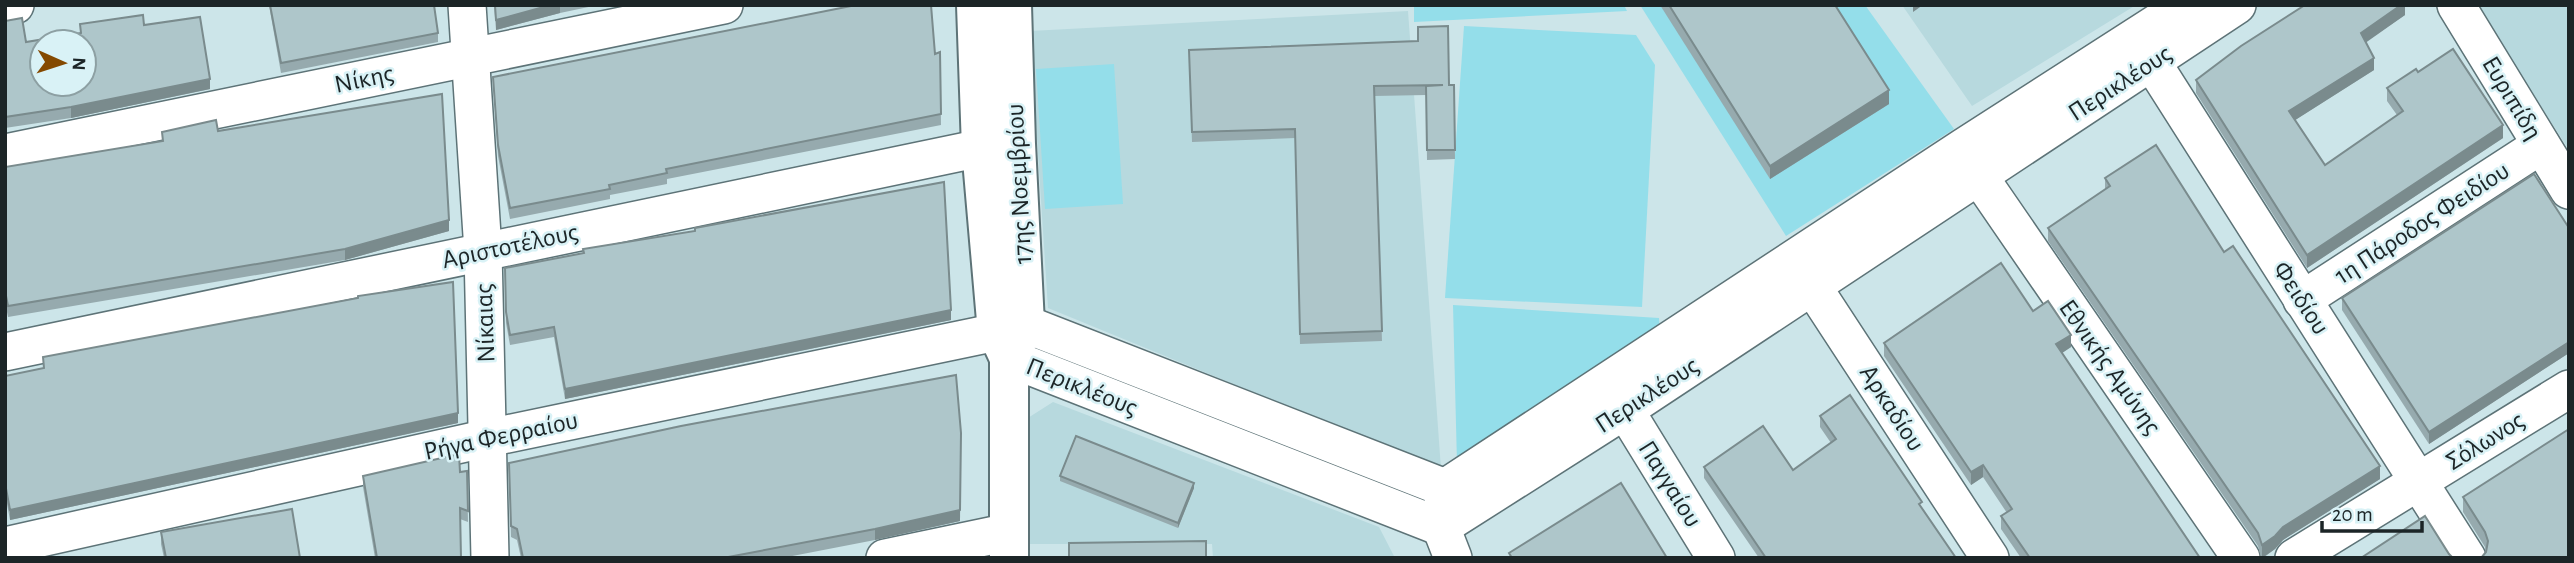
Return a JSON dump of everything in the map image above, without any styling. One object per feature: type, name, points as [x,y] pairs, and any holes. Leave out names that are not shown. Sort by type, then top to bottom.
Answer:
[{"type":"street","points":[[5,6],[15,5]]},
{"type":"street","name":"Νίκαιας","points":[[467,5],[483,251],[490,558]]},
{"type":"street","name":"Νίκης","points":[[5,153],[723,5]]},
{"type":"street","name":"17ης Νοεμβρίου","points":[[976,5],[999,146],[1011,338],[1009,545]]},
{"type":"street","name":"17ης Νοεμβρίου","points":[[999,146],[1012,5]]},
{"type":"street","name":"Περικλέους","points":[[1011,338],[1447,542],[1625,410],[1803,272],[1978,176],[2144,50],[2185,5]]},
{"type":"street","name":"Περικλέους","points":[[1011,338],[1445,488],[1803,272],[2144,50],[2237,5]]},
{"type":"street","name":"Ευριπίδη","points":[[2456,5],[2569,190]]},
{"type":"street","name":"Φειδίου","points":[[2144,50],[2467,558]]},
{"type":"street","name":"1η Πάροδος Φειδίου","points":[[2302,300],[2541,145]]},
{"type":"street","name":"Αριστοτέλους","points":[[5,352],[999,146]]},
{"type":"street","name":"Εθνικής Αμύνης","points":[[1978,176],[2241,558]]},
{"type":"street","name":"Αρκαδίου","points":[[1803,272],[1990,558]]},
{"type":"street","name":"Ρήγα Φερραίου","points":[[5,546],[488,438],[1011,338]]},
{"type":"street","name":"Σόλωνος","points":[[2294,558],[2569,389]]},
{"type":"street","name":"Παγγαίου","points":[[1625,410],[1716,558]]},
{"type":"street","points":[[1445,488],[1447,542]]},
{"type":"street","points":[[885,558],[1009,545]]},
{"type":"shaded area","points":[[1414,5],[1624,5],[1627,11],[1414,22]]},
{"type":"shaded area","points":[[1640,5],[1865,5],[1954,129],[1786,236]]},
{"type":"shaded area","points":[[1902,5],[2136,5],[1972,106]]},
{"type":"shaded area","points":[[2476,5],[2569,5],[2569,150]]},
{"type":"shaded area","points":[[1408,11],[1441,469],[1048,308],[1030,31]]},
{"type":"shaded area","points":[[1464,26],[1636,35],[1655,65],[1642,307],[1445,298]]},
{"type":"shaded area","points":[[1114,64],[1123,204],[1045,209],[1036,69]]},
{"type":"shaded area","points":[[1453,305],[1659,318],[1660,333],[1457,464]]},
{"type":"shaded area","points":[[1053,402],[1379,527],[1395,558],[1213,558],[1212,544],[1019,544],[1020,423]]},
{"type":"building","points":[[270,5],[434,5],[438,33],[281,63]]},
{"type":"building","points":[[495,5],[551,5],[496,20]]},
{"type":"building","points":[[856,5],[931,5],[935,54],[940,52],[941,114],[666,169],[667,173],[609,185],[610,189],[510,208],[498,145],[493,77]]},
{"type":"building","points":[[1669,5],[1835,5],[1889,90],[1770,166]]},
{"type":"building","points":[[2305,5],[2401,5],[2361,33],[2374,58],[2289,111],[2325,165],[2403,111],[2387,88],[2453,49],[2503,125],[2307,255],[2196,80],[2241,46]]},
{"type":"building","points":[[143,15],[144,25],[200,17],[210,79],[71,107],[5,117],[5,21],[22,18],[28,42],[28,98],[98,98],[98,28],[80,28],[80,24]]},
{"type":"building","points":[[1448,26],[1449,85],[1454,85],[1455,150],[1427,150],[1426,86],[1443,85],[1374,86],[1382,331],[1300,334],[1295,129],[1192,132],[1189,50],[1418,41],[1418,27]]},
{"type":"building","points":[[442,94],[449,220],[345,249],[8,306],[5,291],[5,167],[163,141],[162,132],[216,120],[218,131]]},
{"type":"building","points":[[2156,145],[2224,252],[2233,246],[2380,466],[2283,527],[2262,545],[2258,533],[2048,228],[2110,186],[2105,178]]},
{"type":"building","points":[[2534,174],[2569,228],[2569,342],[2429,432],[2342,298]]},
{"type":"building","points":[[944,182],[951,310],[565,389],[554,327],[510,335],[506,312],[505,268],[584,253],[583,249],[695,231],[695,228]]},
{"type":"building","points":[[2001,263],[2033,311],[2048,301],[2071,335],[2056,344],[2200,558],[2030,558],[2001,516],[2012,509],[1983,465],[1971,472],[1884,343]]},
{"type":"building","points":[[453,282],[458,413],[10,510],[5,483],[5,376],[44,368],[43,357],[358,296]]},
{"type":"building","points":[[956,375],[961,433],[960,510],[723,558],[523,558],[517,529],[511,526],[509,463],[681,426]]},
{"type":"building","points":[[1850,395],[1956,558],[1766,558],[1704,467],[1763,426],[1793,470],[1836,439],[1820,416]]},
{"type":"building","points":[[2569,429],[2569,558],[2481,558],[2486,552],[2488,541],[2463,497]]},
{"type":"building","points":[[1076,436],[1194,483],[1178,523],[1060,476]]},
{"type":"building","points":[[459,454],[460,472],[467,471],[468,511],[460,508],[461,558],[377,558],[363,476]]},
{"type":"building","points":[[1621,483],[1667,558],[1512,558],[1509,553]]},
{"type":"building","points":[[292,509],[300,558],[166,558],[161,532]]},
{"type":"building","points":[[2425,516],[2453,558],[2361,558]]},
{"type":"building","points":[[1206,541],[1206,558],[1069,558],[1069,543]]}]
